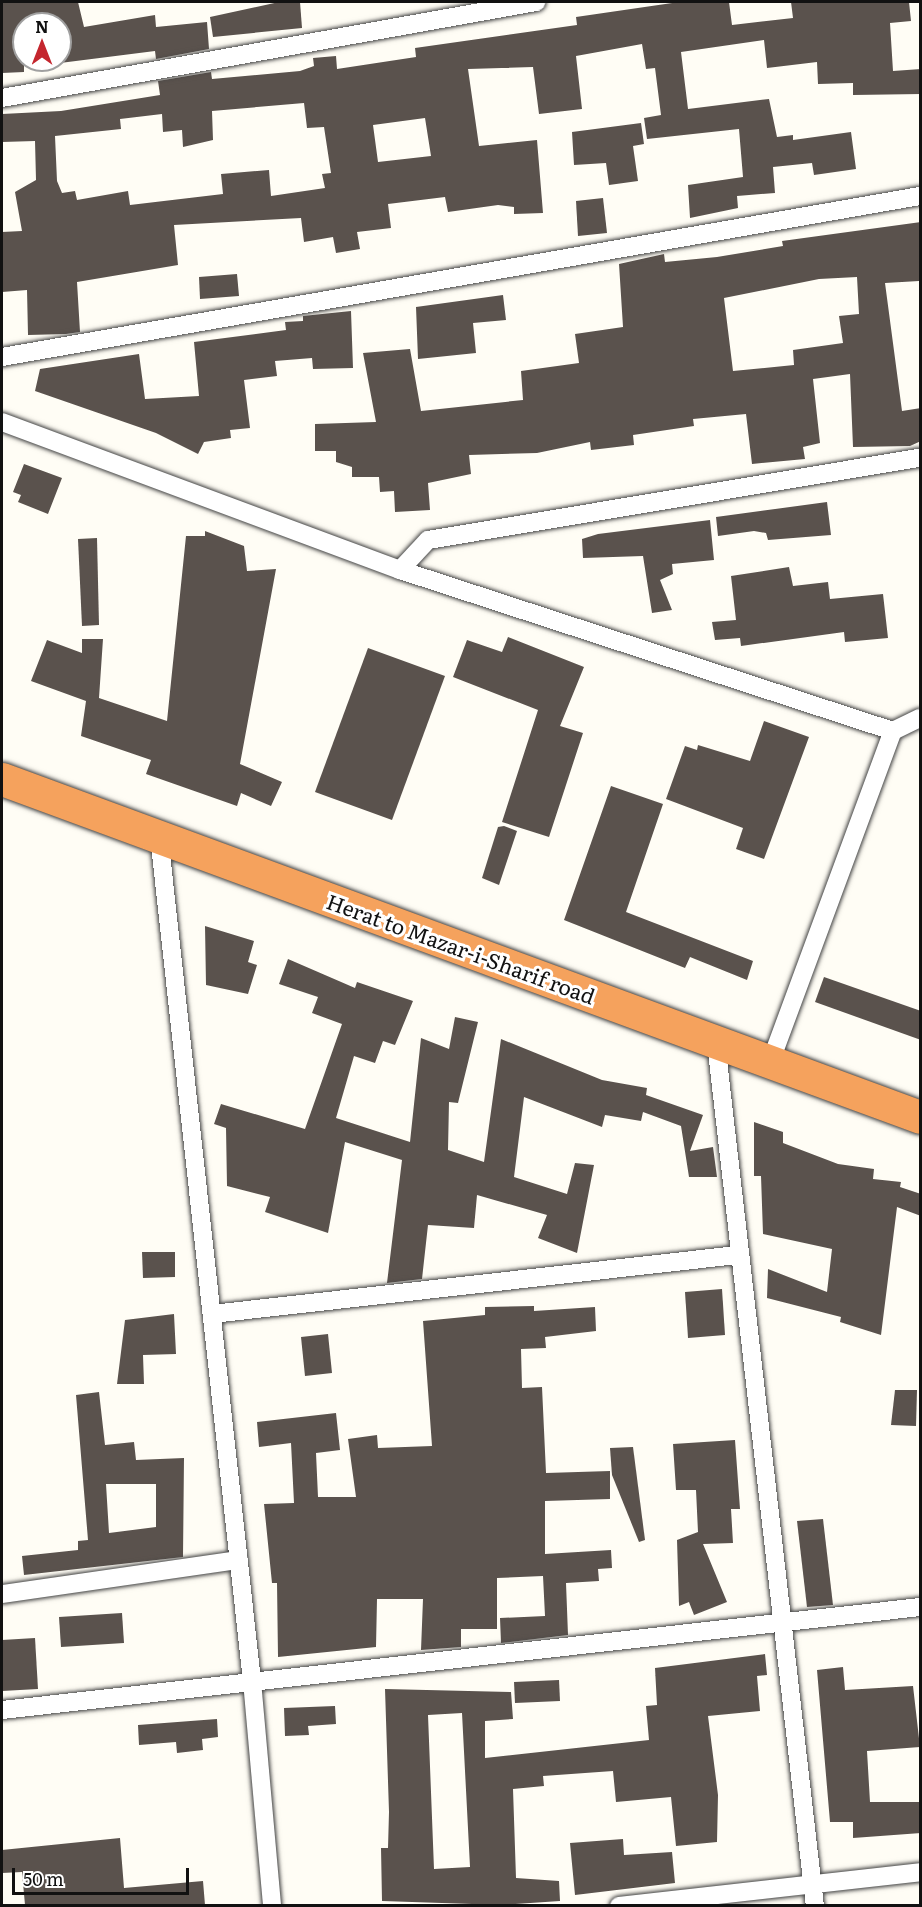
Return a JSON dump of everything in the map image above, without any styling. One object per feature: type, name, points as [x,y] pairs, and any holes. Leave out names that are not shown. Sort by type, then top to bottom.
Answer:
[{"type":"highway","name":"Herat to Mazar-i-Sharif road","points":[[2,778],[921,1117]]},
{"type":"street","points":[[2,98],[536,2]]},
{"type":"street","points":[[2,357],[921,196]]},
{"type":"street","points":[[2,422],[400,570],[893,731],[921,718]]},
{"type":"street","points":[[400,570],[428,540],[921,458]]},
{"type":"street","points":[[770,1063],[893,731]]},
{"type":"street","points":[[159,836],[252,1681],[272,1905]]},
{"type":"street","points":[[716,1043],[737,1256],[786,1621],[815,1905]]},
{"type":"street","points":[[212,1314],[737,1256]]},
{"type":"street","points":[[2,1594],[239,1560]]},
{"type":"street","points":[[2,1710],[921,1607]]},
{"type":"street","points":[[619,1905],[921,1872]]},
{"type":"building","points":[[2,2],[78,2],[84,27],[155,15],[156,27],[207,22],[209,49],[156,59],[155,51],[72,61],[72,12],[12,12],[12,72],[24,72],[2,73]]},
{"type":"building","points":[[279,2],[300,2],[302,28],[213,37],[210,17]]},
{"type":"building","points":[[679,2],[729,2],[732,25],[793,18],[791,2],[909,2],[911,21],[890,23],[893,71],[921,69],[921,94],[853,95],[853,83],[818,84],[817,62],[767,68],[764,40],[681,52],[688,109],[769,99],[777,137],[793,135],[793,140],[851,132],[856,169],[814,175],[812,163],[773,167],[775,193],[737,196],[738,208],[690,218],[688,185],[743,177],[739,129],[647,139],[644,118],[661,115],[655,68],[646,69],[642,44],[576,56],[582,109],[539,114],[533,67],[468,69],[479,146],[537,140],[543,213],[514,214],[514,207],[498,205],[448,212],[445,197],[388,204],[391,228],[357,232],[360,249],[336,253],[333,237],[304,242],[301,218],[174,225],[178,265],[77,282],[80,332],[28,335],[27,290],[2,292],[2,232],[22,231],[15,192],[36,180],[35,141],[2,142],[2,114],[61,111],[160,95],[158,81],[211,72],[212,79],[300,71],[314,66],[313,58],[336,56],[337,69],[416,57],[415,48],[577,25],[576,17]],"holes":[[[304,103],[307,128],[324,127],[331,173],[322,174],[325,188],[271,196],[269,170],[221,174],[223,194],[130,205],[128,191],[77,200],[75,191],[62,193],[57,181],[55,136],[121,129],[120,119],[162,114],[163,132],[182,130],[183,147],[213,140],[212,111]],[[425,118],[431,156],[378,162],[373,125]]]},
{"type":"building","points":[[641,123],[644,144],[633,146],[638,181],[609,185],[606,163],[574,165],[572,132]]},
{"type":"building","points":[[603,198],[607,233],[578,236],[576,201]]},
{"type":"building","points":[[921,222],[919,281],[885,283],[902,411],[921,408],[921,441],[910,446],[853,447],[850,374],[813,379],[820,443],[803,447],[805,459],[752,464],[746,414],[693,419],[694,426],[633,435],[634,445],[591,450],[590,442],[537,453],[469,455],[471,474],[428,483],[430,510],[395,512],[394,491],[380,492],[379,477],[352,477],[352,467],[336,462],[336,451],[315,451],[315,424],[376,422],[363,353],[410,349],[421,411],[523,400],[521,371],[579,363],[575,334],[623,327],[619,264],[664,254],[665,262],[717,257],[783,246],[782,241]],"holes":[[[857,277],[859,314],[839,316],[843,343],[793,350],[794,365],[733,371],[724,298],[819,279]]]},
{"type":"building","points":[[237,274],[239,296],[200,299],[199,277]]},
{"type":"building","points":[[503,295],[506,320],[473,323],[476,353],[418,359],[416,307]]},
{"type":"building","points":[[351,311],[353,368],[313,369],[312,358],[275,361],[277,376],[244,380],[250,428],[230,430],[231,438],[204,442],[198,454],[156,433],[35,391],[40,369],[139,354],[145,399],[199,396],[194,342],[286,330],[285,322],[303,321],[303,316]]},
{"type":"building","points":[[24,464],[62,478],[48,514],[18,502],[21,495],[13,492]]},
{"type":"building","points":[[827,502],[831,535],[768,540],[766,533],[754,531],[718,536],[716,517]]},
{"type":"building","points":[[710,520],[714,560],[672,564],[673,574],[660,580],[672,610],[652,613],[643,556],[583,558],[582,539],[598,534]]},
{"type":"building","points":[[205,531],[244,546],[247,571],[276,569],[240,764],[282,782],[271,806],[241,793],[237,806],[146,774],[151,760],[81,736],[86,701],[31,681],[47,640],[82,653],[82,639],[103,639],[99,698],[167,721],[186,536],[205,536]]},
{"type":"building","points":[[97,538],[99,625],[82,626],[78,539]]},
{"type":"building","points":[[789,567],[793,586],[828,582],[830,599],[883,594],[888,638],[845,642],[844,632],[741,646],[740,638],[715,640],[712,622],[736,620],[731,576]]},
{"type":"building","points":[[508,637],[584,667],[560,726],[583,733],[549,837],[502,822],[538,710],[453,677],[467,640],[502,652]]},
{"type":"building","points":[[368,648],[445,676],[392,820],[315,792]]},
{"type":"building","points":[[764,721],[809,737],[764,859],[736,849],[743,828],[666,799],[685,746],[697,750],[698,745],[750,761]]},
{"type":"building","points":[[611,786],[663,804],[626,912],[753,961],[747,980],[690,957],[685,968],[564,920]]},
{"type":"building","points":[[504,826],[517,831],[499,885],[482,878],[498,827]]},
{"type":"building","points":[[205,926],[254,941],[248,962],[257,965],[248,994],[206,985]]},
{"type":"building","points":[[288,959],[355,988],[357,982],[413,1001],[395,1045],[383,1041],[375,1063],[354,1056],[336,1118],[410,1142],[421,1038],[449,1049],[455,1017],[478,1022],[458,1103],[449,1102],[448,1150],[484,1162],[501,1039],[602,1080],[647,1088],[646,1095],[703,1115],[690,1151],[713,1147],[717,1177],[689,1177],[681,1126],[643,1112],[641,1121],[605,1115],[602,1127],[524,1097],[514,1177],[567,1194],[575,1163],[594,1165],[577,1253],[538,1238],[547,1215],[477,1195],[474,1228],[428,1225],[422,1279],[387,1283],[402,1160],[345,1142],[328,1233],[265,1212],[270,1197],[227,1186],[226,1128],[214,1124],[221,1104],[305,1129],[342,1024],[312,1013],[318,997],[279,984]]},
{"type":"building","points":[[824,977],[921,1011],[921,1040],[815,1002]]},
{"type":"building","points":[[754,1122],[783,1132],[783,1143],[838,1164],[874,1169],[873,1179],[901,1182],[900,1187],[921,1194],[921,1216],[897,1207],[881,1335],[840,1322],[841,1317],[767,1298],[768,1269],[827,1292],[832,1249],[763,1234],[761,1176],[754,1176]]},
{"type":"building","points":[[142,1252],[175,1252],[175,1277],[143,1278]]},
{"type":"building","points":[[722,1289],[725,1335],[688,1338],[685,1292]]},
{"type":"building","points":[[534,1306],[534,1311],[595,1307],[596,1331],[545,1337],[546,1348],[521,1349],[522,1388],[542,1387],[546,1473],[610,1471],[610,1499],[545,1501],[545,1554],[611,1550],[612,1568],[598,1569],[599,1581],[566,1583],[568,1635],[501,1643],[500,1618],[545,1616],[543,1576],[497,1578],[497,1629],[461,1629],[461,1647],[421,1650],[423,1599],[377,1599],[376,1647],[278,1657],[277,1583],[272,1583],[264,1504],[294,1503],[291,1443],[259,1447],[257,1422],[336,1413],[340,1450],[316,1453],[318,1497],[356,1497],[348,1439],[377,1435],[378,1448],[432,1446],[423,1321],[485,1315],[485,1307]]},
{"type":"building","points":[[174,1314],[176,1354],[143,1355],[144,1384],[117,1384],[125,1320]]},
{"type":"building","points":[[328,1334],[332,1373],[305,1376],[301,1337]]},
{"type":"building","points":[[895,1390],[917,1390],[916,1426],[891,1425]]},
{"type":"building","points":[[99,1392],[105,1445],[134,1442],[136,1460],[184,1458],[183,1557],[24,1575],[22,1556],[78,1550],[78,1541],[88,1540],[76,1395]],"holes":[[[106,1484],[156,1484],[156,1527],[109,1533]]]},
{"type":"building","points":[[735,1440],[740,1509],[731,1509],[733,1543],[703,1544],[727,1602],[694,1615],[689,1602],[679,1606],[677,1540],[698,1532],[696,1490],[676,1490],[673,1444]]},
{"type":"building","points":[[633,1447],[645,1540],[639,1542],[612,1475],[610,1448]]},
{"type":"building","points":[[823,1519],[833,1605],[807,1607],[797,1521]]},
{"type":"building","points":[[122,1613],[124,1643],[61,1647],[59,1617]]},
{"type":"building","points":[[35,1638],[38,1689],[2,1691],[2,1640]]},
{"type":"building","points":[[765,1654],[767,1675],[757,1676],[760,1711],[708,1716],[718,1795],[717,1842],[676,1846],[671,1797],[616,1802],[613,1771],[543,1776],[544,1786],[513,1789],[516,1878],[559,1881],[560,1901],[502,1905],[382,1901],[381,1848],[388,1848],[389,1812],[385,1689],[511,1692],[513,1719],[485,1721],[485,1758],[649,1740],[646,1706],[657,1705],[655,1668]],"holes":[[[462,1713],[470,1867],[434,1869],[428,1715]]]},
{"type":"building","points":[[843,1667],[845,1690],[913,1686],[920,1747],[867,1751],[870,1802],[921,1802],[921,1833],[853,1838],[853,1822],[830,1822],[817,1670]]},
{"type":"building","points":[[559,1680],[560,1701],[515,1703],[514,1682]]},
{"type":"building","points":[[335,1706],[336,1724],[308,1726],[309,1735],[285,1736],[284,1708]]},
{"type":"building","points":[[217,1719],[218,1737],[202,1739],[203,1750],[177,1753],[176,1742],[139,1745],[138,1725]]},
{"type":"building","points":[[120,1838],[124,1888],[203,1881],[205,1905],[25,1905],[22,1872],[2,1873],[2,1850]]},
{"type":"building","points":[[623,1839],[624,1855],[672,1852],[675,1883],[575,1895],[570,1843]]}]
